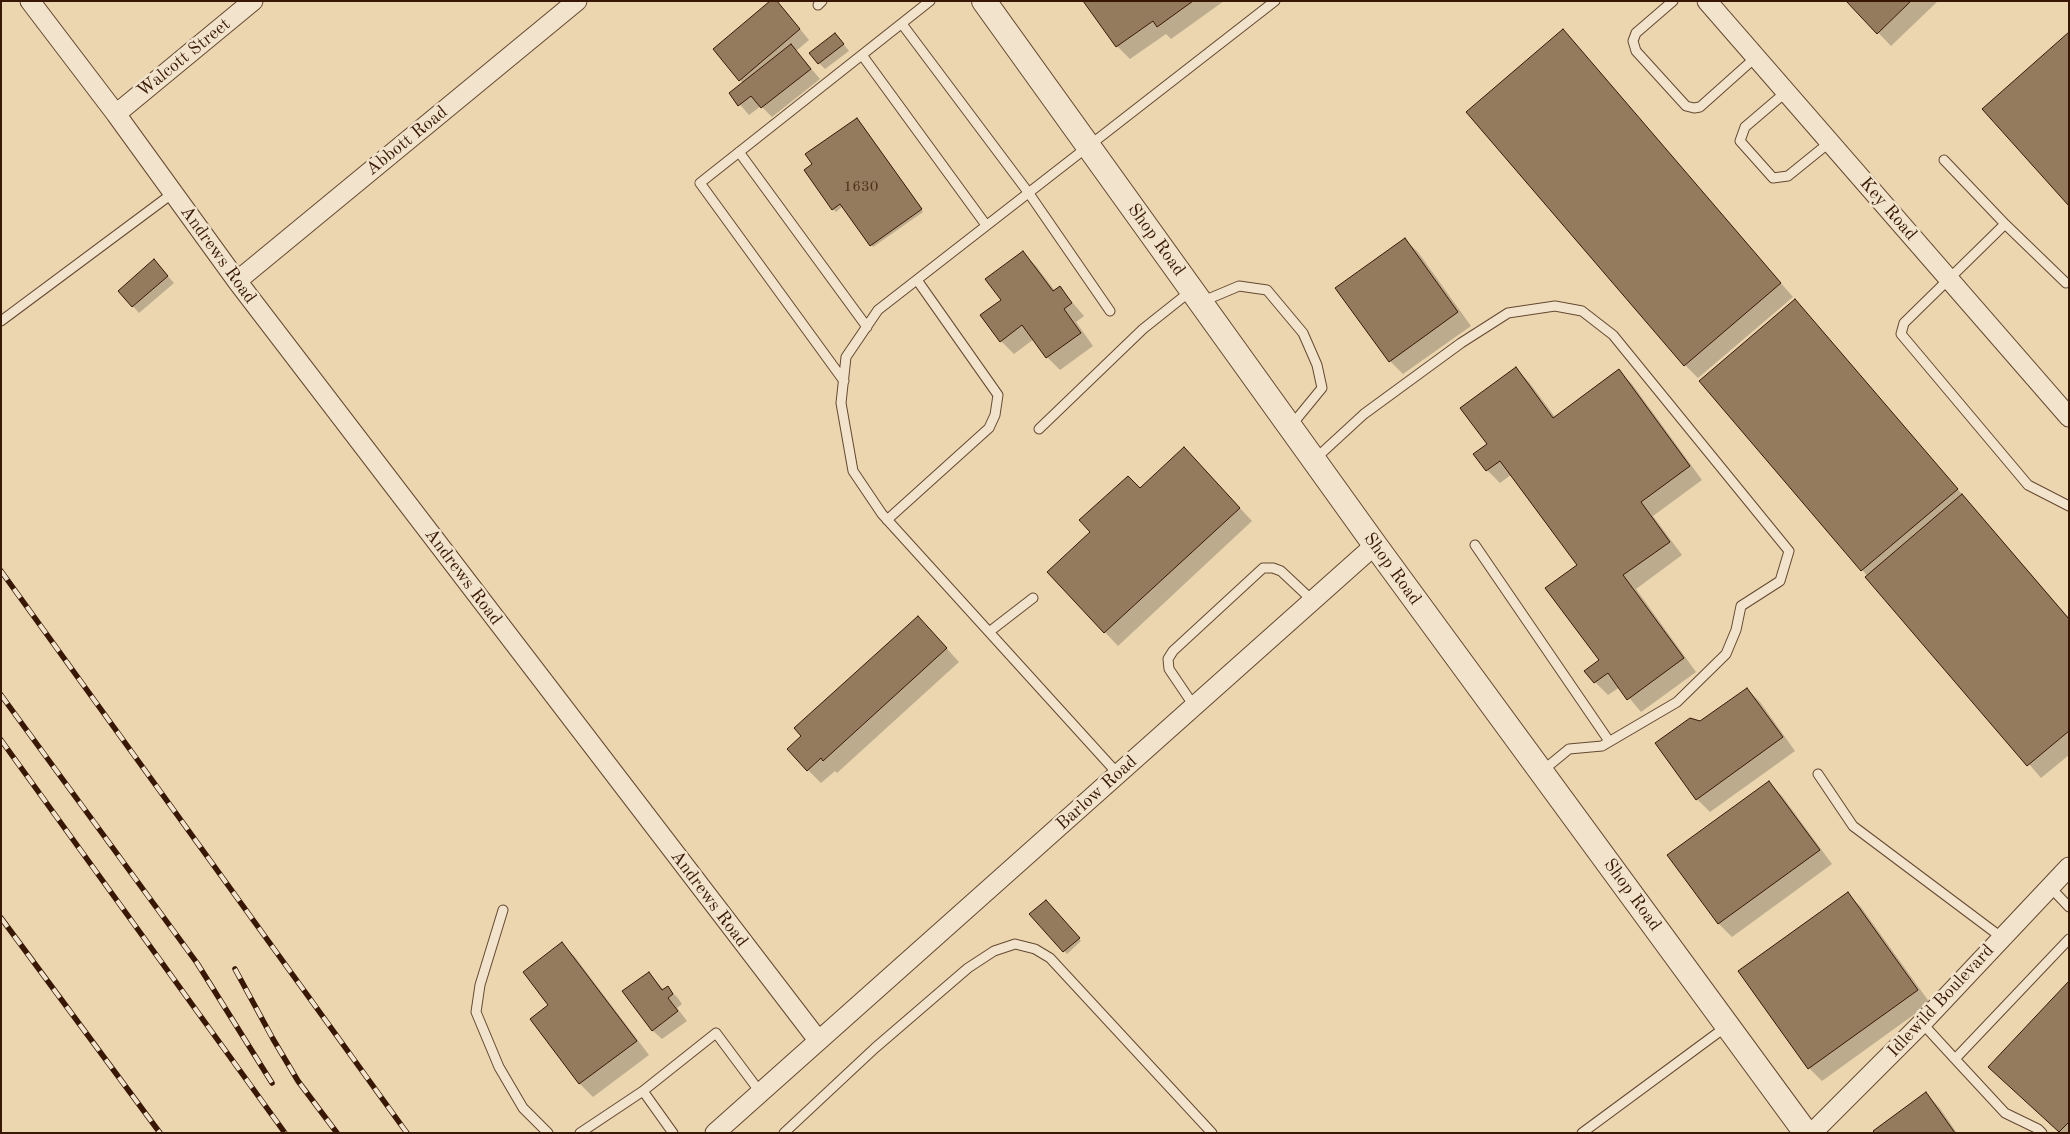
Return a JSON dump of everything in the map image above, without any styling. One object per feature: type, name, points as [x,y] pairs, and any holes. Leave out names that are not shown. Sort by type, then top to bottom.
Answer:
[{"type":"street","name":"Andrews Road","points":[[30,1],[116,114],[237,281],[818,1040]]},
{"type":"street","name":"Walcott Street","points":[[116,114],[253,1]]},
{"type":"street","name":"Abbott Road","points":[[237,281],[577,1]]},
{"type":"street","name":"Key Road","points":[[1707,1],[2069,418]]},
{"type":"street","name":"Shop Road","points":[[991,4],[1088,145],[1375,546],[1806,1133]]},
{"type":"street","name":"Barlow Road","points":[[818,1040],[1375,546]]},
{"type":"street","name":"Idlewild Boulevard","points":[[1812,1133],[1922,1023],[2069,867]]},
{"type":"street","points":[[715,1133],[818,1040]]},
{"type":"lane","points":[[844,381],[700,183],[930,1]]},
{"type":"lane","points":[[1118,774],[887,520],[853,471],[842,403],[846,357],[878,310],[1275,1]]},
{"type":"lane","points":[[1672,1],[1636,33],[1633,41],[1636,51],[1686,106],[1700,107],[1756,57]]},
{"type":"lane","points":[[902,24],[1028,192],[1110,311]]},
{"type":"lane","points":[[862,55],[986,225]]},
{"type":"lane","points":[[1786,92],[1745,127],[1740,141],[1773,178],[1788,176],[1830,142]]},
{"type":"lane","points":[[739,152],[867,327]]},
{"type":"lane","points":[[1944,160],[2005,224],[2066,283]]},
{"type":"lane","points":[[1,321],[173,193]]},
{"type":"lane","points":[[2005,224],[1904,323],[1901,334],[2028,485],[2069,506]]},
{"type":"lane","points":[[887,520],[989,428],[995,415],[998,395],[916,280]]},
{"type":"lane","points":[[1039,430],[1143,329],[1196,296],[1239,286],[1267,290],[1303,333],[1317,365],[1322,388],[1290,427]]},
{"type":"lane","points":[[1314,460],[1364,414],[1461,343],[1508,313],[1555,306],[1582,311],[1613,335],[1789,552],[1780,581],[1741,606],[1736,630],[1726,654],[1678,702],[1602,746],[1569,749],[1541,772]]},
{"type":"lane","points":[[1475,545],[1609,742]]},
{"type":"lane","points":[[1194,706],[1169,670],[1168,659],[1173,652],[1263,568],[1274,568],[1281,571],[1313,600]]},
{"type":"lane","points":[[990,632],[1033,598]]},
{"type":"lane","points":[[1818,774],[1853,826],[2001,937]]},
{"type":"lane","points":[[2050,887],[2069,907]]},
{"type":"lane","points":[[503,910],[480,985],[476,1012],[499,1067],[522,1108],[548,1133]]},
{"type":"lane","points":[[1956,1059],[2069,938]]},
{"type":"lane","points":[[784,1133],[875,1048],[968,968],[994,951],[1015,944],[1035,949],[1050,958],[1212,1133]]},
{"type":"lane","points":[[1922,1023],[2005,1113],[2038,1128],[2042,1133]]},
{"type":"lane","points":[[1582,1133],[1728,1025]]},
{"type":"lane","points":[[580,1133],[643,1091],[716,1032],[760,1092]]},
{"type":"lane","points":[[643,1091],[674,1133]]},
{"type":"building","points":[[770,1],[777,1],[800,29],[739,81],[713,49]]},
{"type":"building","points":[[1083,1],[1193,1],[1157,27],[1153,21],[1116,47]]},
{"type":"building","points":[[1846,1],[1911,1],[1877,34]]},
{"type":"building","points":[[1563,29],[1781,283],[1684,366],[1466,112]]},
{"type":"building","points":[[2069,32],[2069,206],[1982,109]]},
{"type":"building","points":[[835,33],[844,44],[818,64],[809,53]]},
{"type":"building","points":[[791,44],[811,69],[761,108],[751,96],[738,106],[729,93]]},
{"type":"building","points":[[857,118],[922,209],[870,246],[840,204],[832,210],[804,170],[812,164],[805,154]]},
{"type":"building","points":[[1405,238],[1458,312],[1389,362],[1335,288]]},
{"type":"building","points":[[1023,251],[1053,291],[1060,286],[1072,303],[1064,309],[1081,333],[1046,358],[1022,325],[1000,342],[980,315],[1001,300],[985,279]]},
{"type":"building","points":[[154,259],[168,276],[132,307],[118,291]]},
{"type":"building","points":[[1795,299],[1958,489],[1861,571],[1699,381]]},
{"type":"building","points":[[1516,367],[1553,418],[1619,369],[1690,466],[1641,502],[1670,542],[1623,575],[1684,658],[1627,700],[1608,673],[1594,683],[1584,671],[1599,660],[1545,588],[1577,565],[1500,461],[1486,471],[1473,454],[1487,444],[1460,408]]},
{"type":"building","points":[[1184,447],[1240,508],[1104,633],[1047,572],[1090,532],[1079,520],[1128,476],[1140,488]]},
{"type":"building","points":[[1962,494],[2069,619],[2069,731],[2027,766],[1865,577]]},
{"type":"building","points":[[918,616],[947,648],[823,761],[821,758],[807,771],[787,749],[801,736],[794,728]]},
{"type":"building","points":[[1747,688],[1783,737],[1696,800],[1655,743],[1690,718],[1700,721]]},
{"type":"building","points":[[1769,781],[1820,850],[1718,924],[1667,855]]},
{"type":"building","points":[[1848,892],[1918,990],[1808,1069],[1738,971]]},
{"type":"building","points":[[1046,900],[1080,938],[1063,952],[1029,914]]},
{"type":"building","points":[[562,942],[637,1041],[579,1084],[530,1019],[548,1005],[523,972]]},
{"type":"building","points":[[649,972],[662,990],[668,986],[673,994],[668,998],[678,1011],[652,1031],[622,991]]},
{"type":"building","points":[[2069,981],[2069,1122],[2059,1132],[1988,1067]]},
{"type":"building","points":[[1926,1092],[1955,1133],[1875,1133],[1873,1131]]},
{"type":"railway","points":[[1,571],[407,1133]]},
{"type":"railway","points":[[1,695],[197,963],[272,1083]]},
{"type":"railway","points":[[1,740],[285,1133]]},
{"type":"railway","points":[[1,918],[160,1133]]},
{"type":"railway","points":[[235,969],[298,1081],[337,1133]]}]
